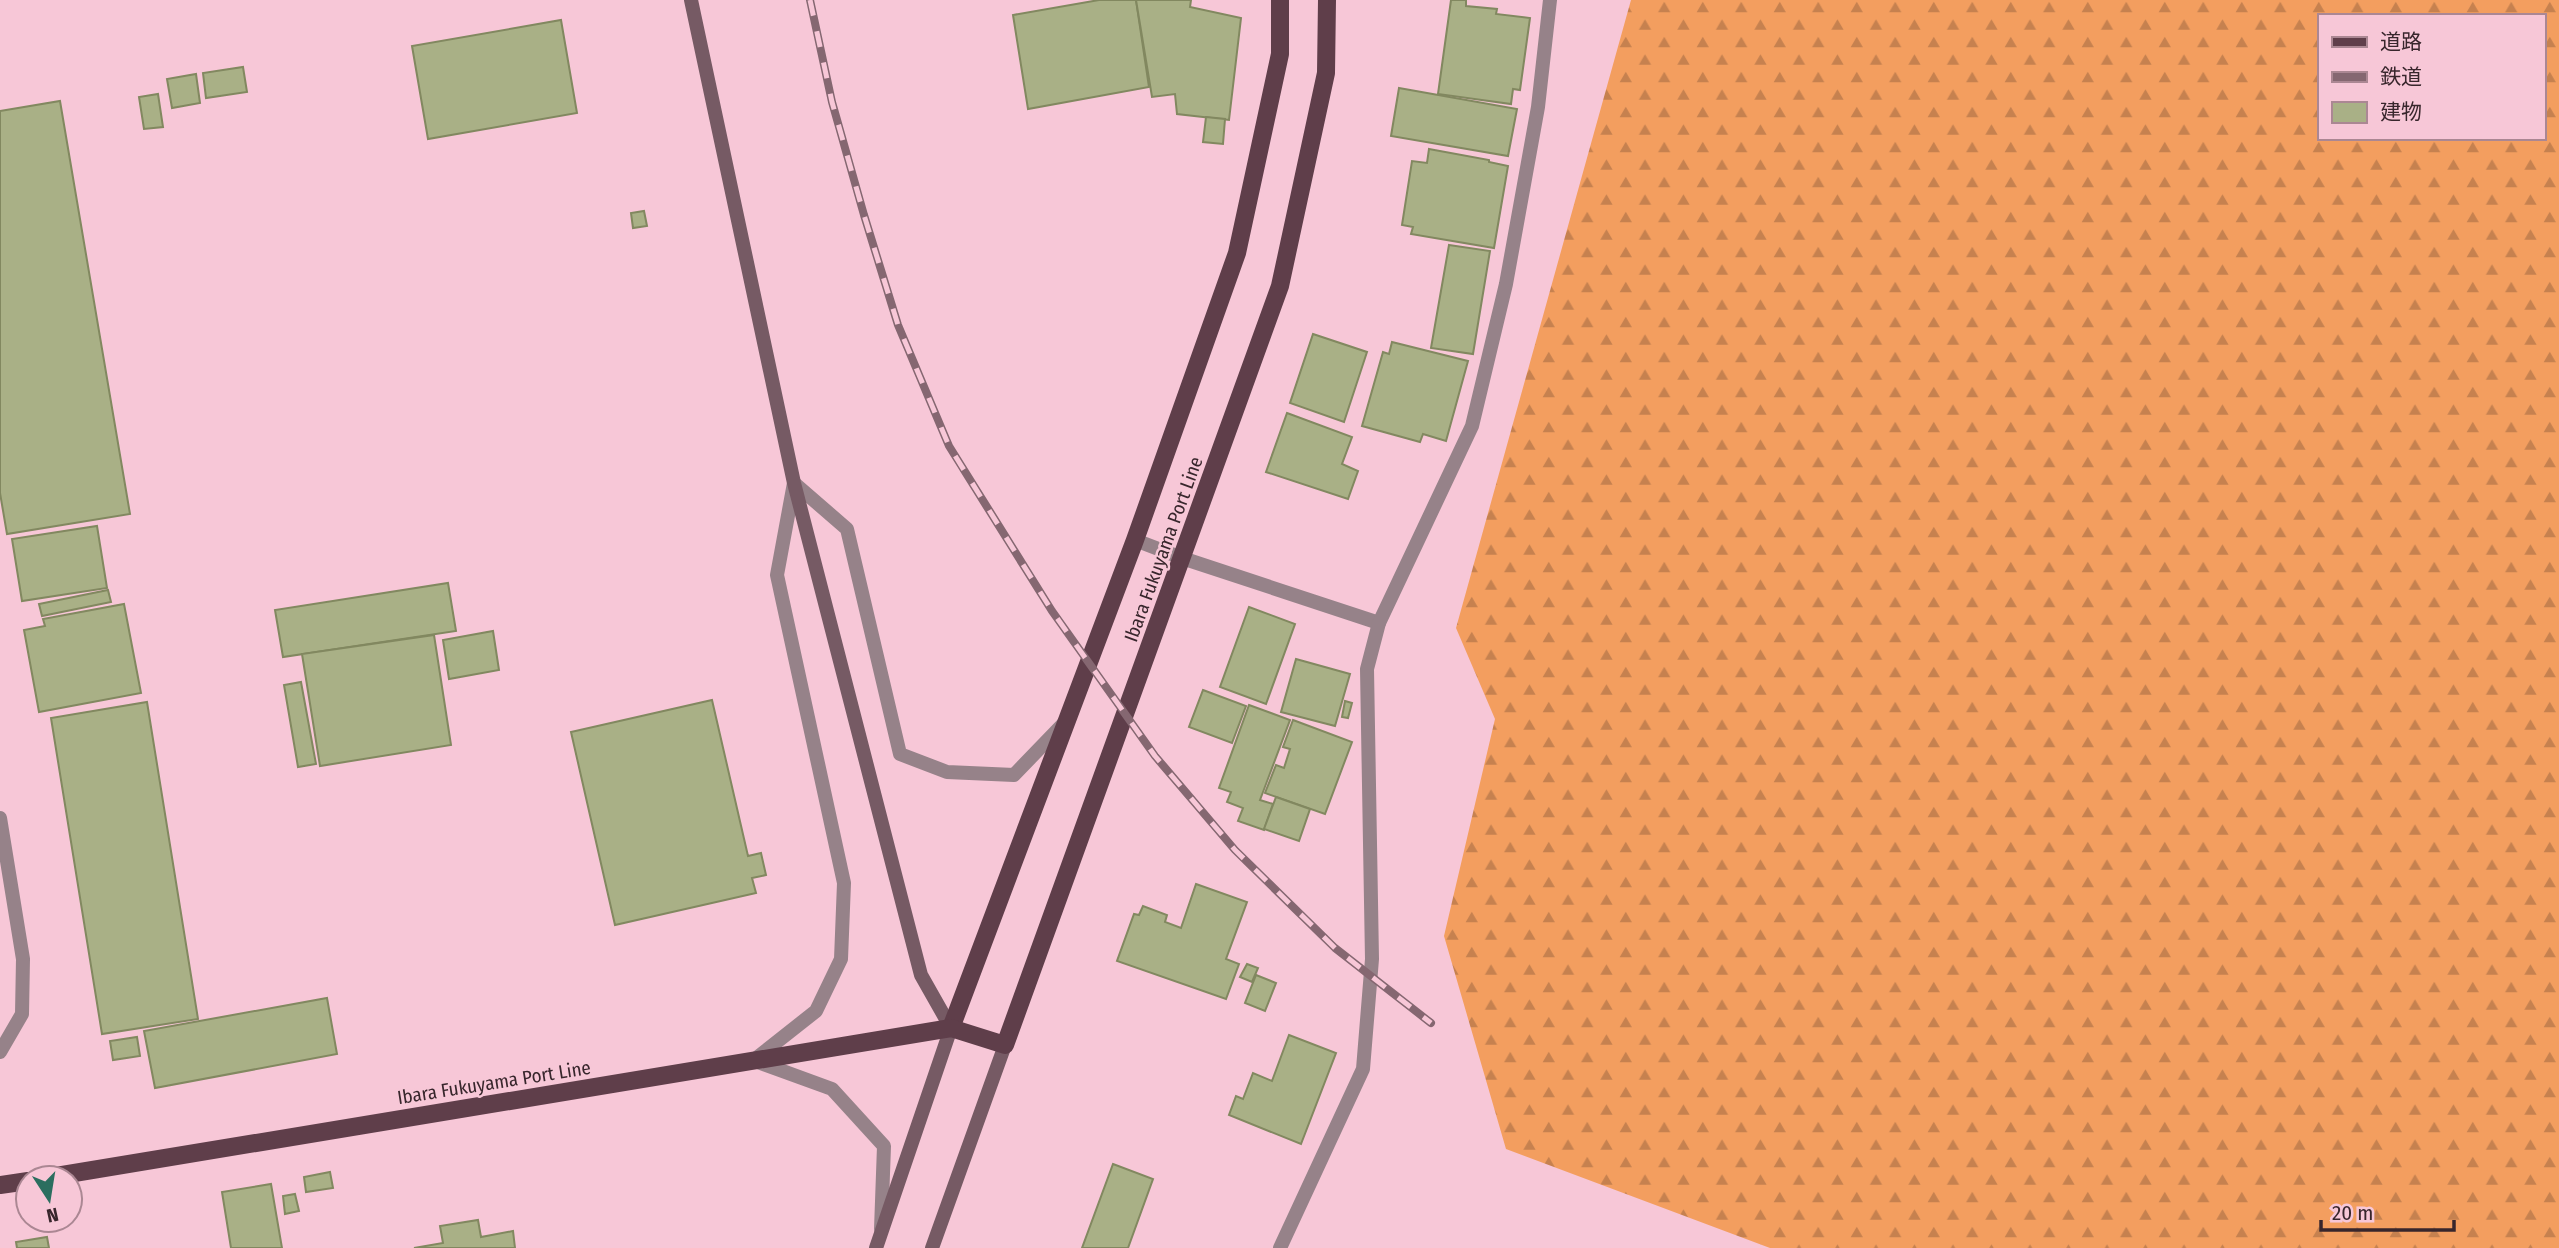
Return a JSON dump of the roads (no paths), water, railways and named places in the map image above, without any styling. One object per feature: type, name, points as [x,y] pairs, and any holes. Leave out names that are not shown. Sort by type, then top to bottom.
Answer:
[{"type":"main road","name":"Ibara Fukuyama Port Line","points":[[951,1028],[1135,540],[1237,253],[1280,54],[1280,0]]},
{"type":"main road","name":"Ibara Fukuyama Port Line","points":[[84,1171],[951,1028],[1005,1045],[1280,286],[1326,73],[1327,0]]},
{"type":"street","points":[[691,0],[794,483],[921,975],[951,1028],[878,1242]]},
{"type":"street","points":[[1280,1248],[1363,1069],[1372,959],[1367,668],[1378,622],[1472,426],[1506,284],[1535,121],[1550,0]]},
{"type":"street","points":[[794,483],[847,529],[900,754],[947,772],[1014,775],[1068,719]]},
{"type":"street","points":[[754,1060],[816,1011],[841,958],[844,883],[777,575],[794,483]]},
{"type":"street","points":[[1135,540],[1378,622]]},
{"type":"street","points":[[0,818],[23,960],[22,1014],[0,1052]]},
{"type":"street","points":[[932,1248],[1005,1045]]},
{"type":"street","points":[[754,1060],[832,1089],[884,1146],[878,1242]]},
{"type":"railway","points":[[810,0],[832,102],[898,325],[949,446],[1052,611],[1155,756],[1235,850],[1335,948],[1431,1023]]}]
